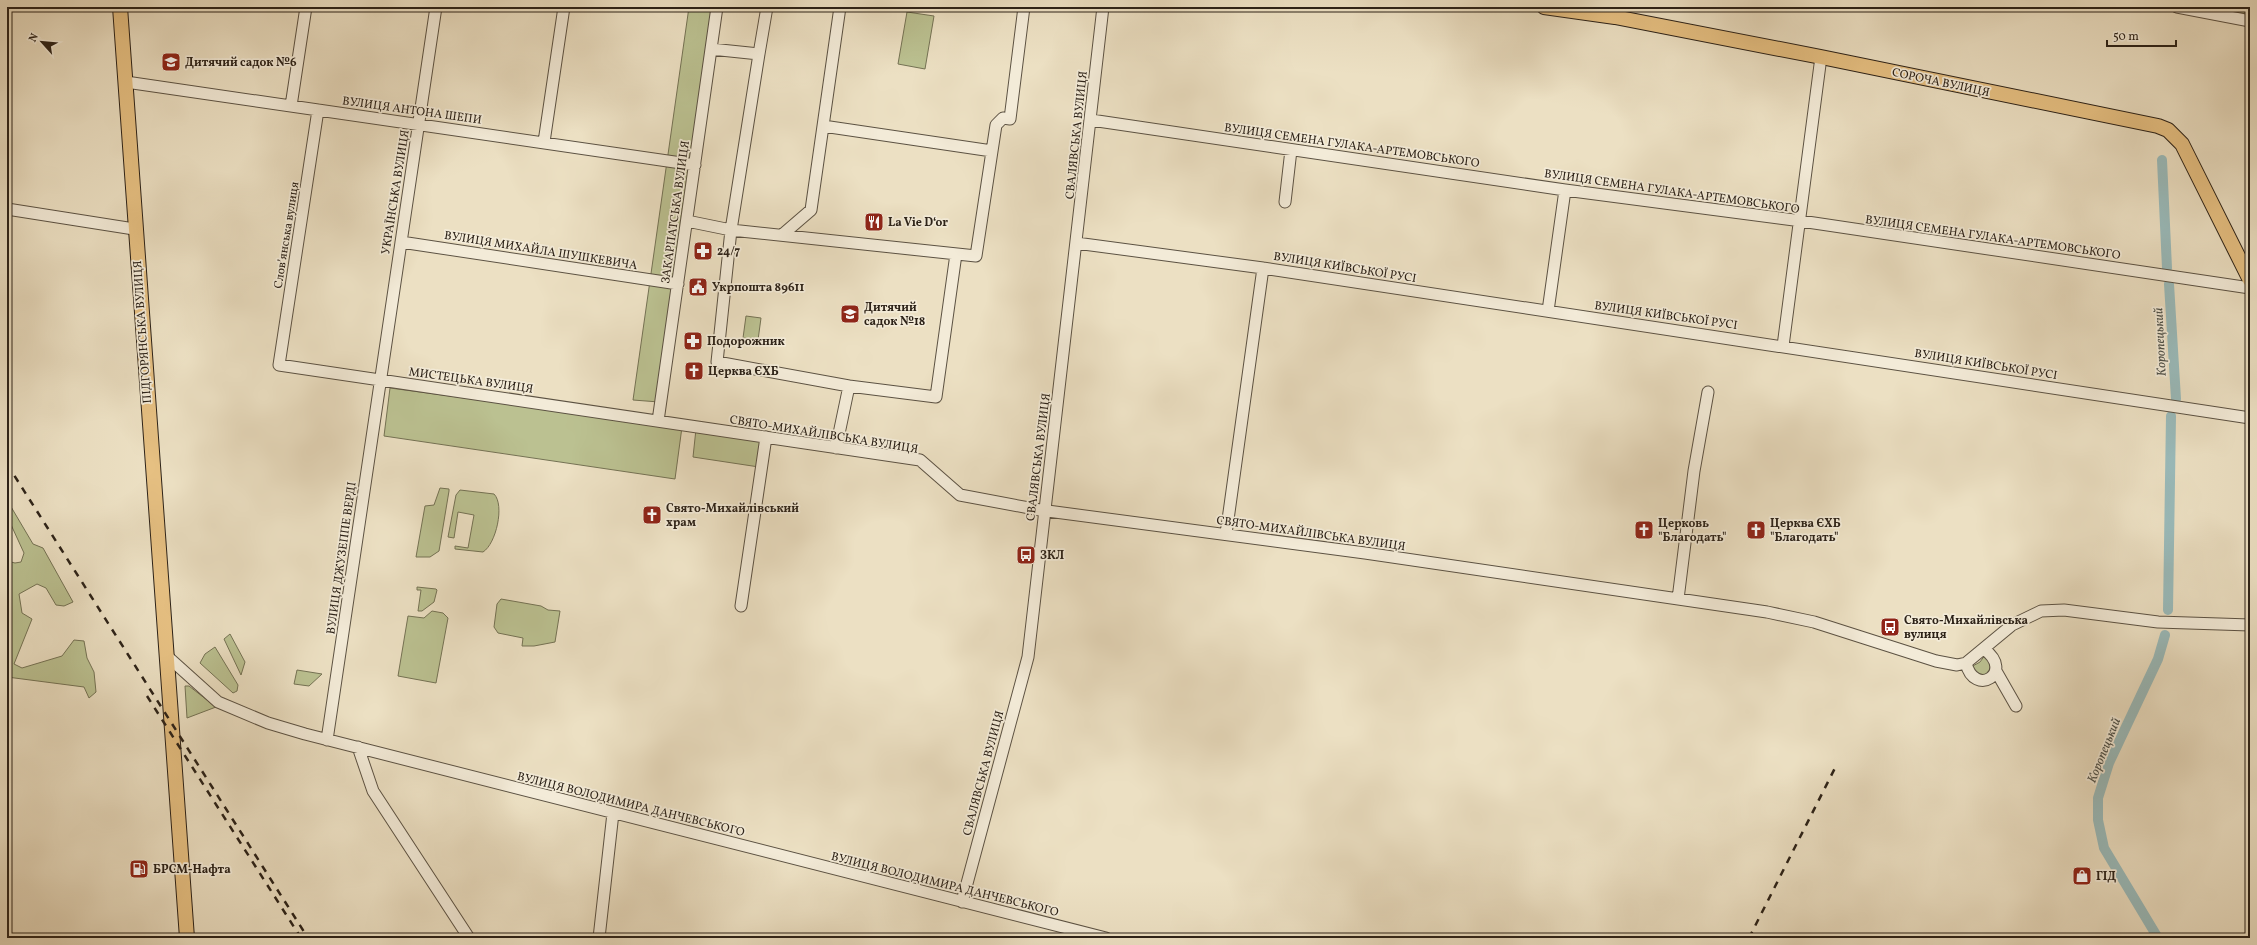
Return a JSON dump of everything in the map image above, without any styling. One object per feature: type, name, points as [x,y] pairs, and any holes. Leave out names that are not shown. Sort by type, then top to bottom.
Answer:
[{"type":"main road","name":"ПІДГОРЯНСЬКА ВУЛИЦЯ","points":[[120,7],[126,82],[134,229],[168,657],[187,938]]},
{"type":"main road","name":"СОРОЧА ВУЛИЦЯ","points":[[1544,7],[1614,17],[1822,57],[2158,126],[2168,130],[2182,144],[2250,280]]},
{"type":"street","points":[[291,106],[306,7]]},
{"type":"street","name":"УКРАЇНСЬКА ВУЛИЦЯ","points":[[380,380],[436,7]]},
{"type":"street","points":[[544,142],[564,7]]},
{"type":"street","name":"ЗАКАРПАТСЬКА ВУЛИЦЯ","points":[[658,421],[717,7]]},
{"type":"street","points":[[767,7],[731,230],[717,362],[849,386],[936,397],[956,254]]},
{"type":"street","points":[[782,235],[811,210],[840,7]]},
{"type":"street","points":[[686,221],[731,230],[976,256],[996,125],[1002,118],[1010,119],[1024,7]]},
{"type":"street","name":"СВАЛЯВСЬКА ВУЛИЦЯ","points":[[962,902],[1028,657],[1103,7]]},
{"type":"street","points":[[2177,7],[2250,20]]},
{"type":"street","points":[[711,49],[759,54]]},
{"type":"street","points":[[1783,346],[1822,57]]},
{"type":"street","name":"ВУЛИЦЯ АНТОНА ШЕПИ","points":[[126,82],[695,165]]},
{"type":"street","name":"Словʼянська вулиця","points":[[279,365],[318,110]]},
{"type":"street","name":"ВУЛИЦЯ СЕМЕНА ГУЛАКА-АРТЕМОВСЬКОГО","points":[[1091,120],[1565,190],[1799,221],[2250,288]]},
{"type":"street","points":[[823,126],[992,151]]},
{"type":"street","points":[[1285,202],[1291,150]]},
{"type":"street","points":[[1548,311],[1565,190]]},
{"type":"street","points":[[7,209],[134,229]]},
{"type":"street","name":"ВУЛИЦЯ МИХАЙЛА ШУШКЕВИЧА","points":[[401,242],[678,284]]},
{"type":"street","name":"ВУЛИЦЯ КИЇВСЬКОЇ РУСІ","points":[[1076,243],[1263,268],[2250,418]]},
{"type":"street","points":[[1226,534],[1263,268]]},
{"type":"street","name":"МИСТЕЦЬКА ВУЛИЦЯ","points":[[279,365],[658,421]]},
{"type":"street","name":"ВУЛИЦЯ ДЖУЗЕППЕ ВЕРДІ","points":[[327,740],[380,380]]},
{"type":"street","points":[[836,448],[849,386]]},
{"type":"street","points":[[1678,599],[1694,471],[1708,392]]},
{"type":"street","name":"СВЯТО-МИХАЙЛІВСЬКА ВУЛИЦЯ","points":[[658,421],[920,460],[960,495],[1045,511],[1226,534],[1678,599],[1792,617],[1866,637],[1948,665],[1966,663]]},
{"type":"street","points":[[741,606],[766,437]]},
{"type":"street","points":[[1994,674],[1984,681],[1975,679],[1969,673],[1966,663],[2000,634],[2022,619],[2041,610],[2054,609],[2158,622],[2250,625]]},
{"type":"street","points":[[1984,649],[1995,658],[1994,674],[2009,690],[2016,706]]},
{"type":"street","name":"ВУЛИЦЯ ВОЛОДИМИРА ДАНЧЕВСЬКОГО","points":[[168,657],[218,702],[268,723],[327,740],[1106,938]]},
{"type":"street","points":[[358,747],[373,791],[469,938]]},
{"type":"street","points":[[599,938],[613,813]]},
{"type":"green space","points":[[689,7],[714,7],[659,402],[633,400]]},
{"type":"green space","points":[[2204,7],[2250,7],[2250,16]]},
{"type":"green space","points":[[907,12],[934,16],[925,69],[898,64]]},
{"type":"green space","points":[[7,313],[11,314],[7,429]]},
{"type":"green space","points":[[746,316],[761,318],[758,340],[743,338]]},
{"type":"green space","points":[[390,388],[682,427],[675,479],[384,436]]},
{"type":"green space","points":[[696,429],[763,439],[759,467],[693,457]]},
{"type":"green space","points":[[440,488],[449,489],[449,491],[439,551],[430,557],[416,557],[425,506],[434,505]]},
{"type":"green space","points":[[460,490],[494,494],[497,499],[499,507],[498,524],[492,541],[488,548],[483,552],[455,549],[455,546],[468,548],[474,515],[458,512],[454,538],[448,537],[456,495]]},
{"type":"green space","points":[[7,500],[33,544],[43,548],[73,602],[64,606],[56,605],[46,588],[37,584],[19,594],[22,613],[32,619],[14,664],[22,668],[62,656],[74,640],[84,641],[87,658],[94,672],[96,692],[89,698],[84,687],[7,677],[7,561],[15,563],[21,562],[24,553],[7,516]]},
{"type":"green space","points":[[417,587],[437,590],[434,602],[422,611],[418,611],[421,590],[417,590]]},
{"type":"green space","points":[[501,599],[541,606],[548,610],[560,611],[555,642],[534,646],[522,646],[523,638],[498,633],[494,627],[497,604]]},
{"type":"green space","points":[[432,611],[443,613],[448,618],[436,683],[398,676],[408,616],[424,618]]},
{"type":"green space","points":[[230,634],[245,662],[241,675],[224,639]]},
{"type":"green space","points":[[215,647],[238,685],[237,691],[233,693],[200,663],[205,654]]},
{"type":"green space","points":[[1985,655],[1991,661],[1989,674],[1979,677],[1971,667],[1980,662]]},
{"type":"green space","points":[[297,670],[322,674],[309,686],[294,684]]},
{"type":"green space","points":[[185,686],[189,686],[216,707],[187,718]]},
{"type":"waterway","name":"Коропецький","points":[[2162,160],[2167,268]]},
{"type":"waterway","name":"Коропецький","points":[[2169,284],[2176,399]]},
{"type":"waterway","name":"Коропецький","points":[[2168,610],[2171,416]]},
{"type":"waterway","name":"Коропецький","points":[[2158,938],[2104,848],[2098,820],[2098,798],[2109,763],[2158,659],[2165,635]]},
{"type":"railway","points":[[7,464],[308,938]]},
{"type":"railway","points":[[147,696],[301,938]]},
{"type":"railway","points":[[1749,938],[1836,766]]},
{"type":"place","name":"Дитячий садок №6","points":[[171,62]]},
{"type":"place","name":"La Vie D‘or","points":[[874,222]]},
{"type":"place","name":"24/7","points":[[703,251]]},
{"type":"place","name":"Укрпошта 89611","points":[[698,287]]},
{"type":"place","name":"Дитячий садок №18","points":[[850,314]]},
{"type":"place","name":"Подорожник","points":[[693,341]]},
{"type":"place","name":"Церква ЄХБ","points":[[694,371]]},
{"type":"place","name":"Свято-Михайлівський храм","points":[[652,515]]},
{"type":"place","name":"Церковь \"Благодать\"","points":[[1644,530]]},
{"type":"place","name":"Церква ЄХБ \"Благодать\"","points":[[1756,530]]},
{"type":"place","name":"ЗКЛ","points":[[1026,555]]},
{"type":"place","name":"Свято-Михайлівська вулиця","points":[[1890,627]]},
{"type":"place","name":"БРСМ-Нафта","points":[[139,869]]},
{"type":"place","name":"ГІД","points":[[2082,876]]}]
